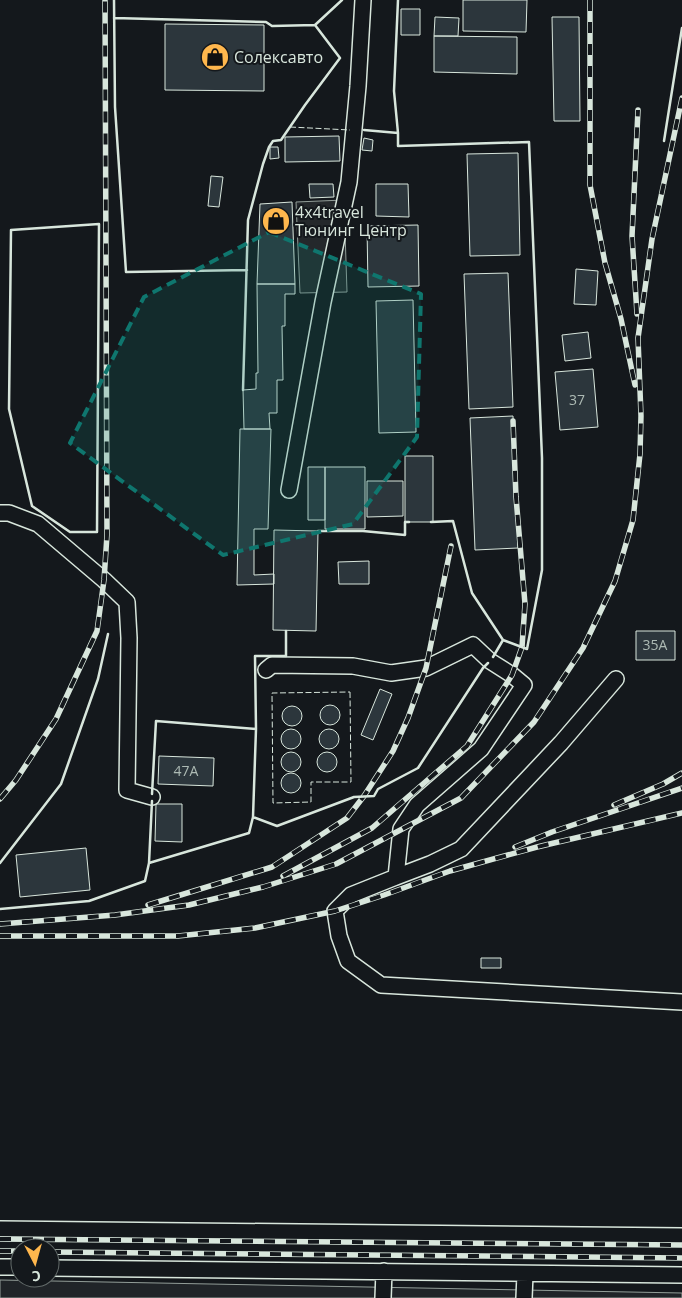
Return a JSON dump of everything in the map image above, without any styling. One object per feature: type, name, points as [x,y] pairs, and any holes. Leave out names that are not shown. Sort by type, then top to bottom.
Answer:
[{"type":"lane","points":[[289,490],[323,302],[349,182],[358,86],[363,0]]},
{"type":"lane","points":[[0,513],[9,513],[38,524],[127,602],[130,638],[127,790],[152,797]]},
{"type":"lane","points":[[266,670],[272,665],[353,666],[392,673],[426,668],[473,645],[490,661],[524,685],[481,749],[417,805],[401,829],[396,877]]},
{"type":"lane","points":[[616,679],[561,743],[461,849],[430,864],[351,895],[335,911],[339,936],[348,961],[381,985],[682,1002]]},
{"type":"lane","points":[[0,1229],[682,1236]]},
{"type":"lane","points":[[60,1268],[682,1275]]},
{"type":"lane","points":[[384,1272],[384,1298]]},
{"type":"lane","points":[[524,1298],[526,1274]]},
{"type":"highlighted area","points":[[269,232],[421,294],[417,437],[353,524],[223,555],[70,443],[144,297]]},
{"type":"shaded area","points":[[344,200],[347,292],[300,293],[296,202]]},
{"type":"shaded area","points":[[0,1280],[10,1280],[10,1288],[60,1288],[60,1281],[682,1293],[682,1298],[0,1298]]},
{"type":"building","points":[[463,0],[527,0],[526,32],[463,31]]},
{"type":"building","points":[[401,9],[420,9],[420,35],[401,35]]},
{"type":"building","points":[[435,17],[459,18],[458,36],[434,36]]},
{"type":"building","points":[[552,17],[579,17],[580,121],[554,121]]},
{"type":"building","name":"Солексавто","points":[[165,24],[264,25],[264,91],[165,90]]},
{"type":"building","points":[[434,36],[517,37],[517,74],[434,72]]},
{"type":"building","points":[[339,136],[340,161],[285,162],[285,137]]},
{"type":"building","points":[[364,138],[373,140],[372,151],[362,150]]},
{"type":"building","points":[[270,147],[278,147],[279,158],[270,159]]},
{"type":"building","points":[[518,153],[520,255],[470,256],[467,154]]},
{"type":"building","points":[[211,176],[223,177],[219,207],[208,206]]},
{"type":"building","points":[[309,184],[333,184],[334,197],[310,198]]},
{"type":"building","points":[[376,184],[408,184],[409,217],[376,216]]},
{"type":"building","points":[[292,202],[295,284],[257,284],[260,204]]},
{"type":"building","points":[[418,225],[419,286],[368,287],[367,226]]},
{"type":"building","points":[[576,269],[598,271],[596,305],[574,304]]},
{"type":"building","points":[[508,273],[513,407],[469,409],[464,274]]},
{"type":"building","points":[[257,284],[295,284],[295,294],[285,294],[285,326],[282,326],[283,380],[277,380],[277,413],[269,413],[270,429],[244,429],[243,390],[256,389],[256,373],[258,373]]},
{"type":"building","points":[[413,300],[416,432],[379,433],[376,301]]},
{"type":"building","points":[[588,332],[591,358],[565,361],[562,335]]},
{"type":"building","points":[[593,369],[598,427],[560,430],[555,372]]},
{"type":"building","points":[[513,416],[518,548],[475,550],[470,418]]},
{"type":"building","points":[[240,429],[271,429],[268,529],[254,529],[254,575],[274,574],[274,584],[237,585]]},
{"type":"building","points":[[405,456],[433,456],[433,522],[405,522]]},
{"type":"building","points":[[308,467],[325,467],[325,520],[308,520]]},
{"type":"building","points":[[325,467],[365,467],[365,529],[325,529]]},
{"type":"building","points":[[367,481],[403,481],[403,516],[367,517]]},
{"type":"building","points":[[274,530],[318,531],[316,631],[273,630]]},
{"type":"building","points":[[369,561],[369,584],[339,584],[338,562]]},
{"type":"building","points":[[636,631],[675,631],[675,660],[636,660]]},
{"type":"building","points":[[380,689],[392,694],[373,740],[361,735]]},
{"type":"building","points":[[330,705],[337,708],[340,715],[337,722],[330,725],[323,722],[320,715],[323,708]]},
{"type":"building","points":[[292,706],[299,709],[302,716],[299,723],[292,726],[285,723],[282,716],[285,709]]},
{"type":"building","points":[[291,729],[298,732],[301,739],[298,746],[291,749],[284,746],[281,739],[284,732]]},
{"type":"building","points":[[329,729],[336,732],[339,739],[336,746],[329,749],[322,746],[319,739],[322,732]]},
{"type":"building","points":[[291,752],[298,755],[301,762],[298,769],[291,772],[284,769],[281,762],[284,755]]},
{"type":"building","points":[[327,752],[334,755],[337,762],[334,769],[327,772],[320,769],[317,762],[320,755]]},
{"type":"building","points":[[159,756],[214,758],[213,786],[158,784]]},
{"type":"building","points":[[291,773],[298,776],[301,783],[298,790],[291,793],[284,790],[281,783],[284,776]]},
{"type":"building","points":[[156,804],[182,804],[182,842],[155,841]]},
{"type":"building","points":[[86,848],[90,890],[20,897],[16,855]]},
{"type":"building","points":[[481,958],[501,958],[501,968],[481,968]]},
{"type":"railway","points":[[0,799],[16,780],[56,719],[97,631],[104,580],[107,535],[105,0]]},
{"type":"railway","points":[[590,0],[590,185],[605,263],[621,319],[635,385]]},
{"type":"railway","points":[[0,924],[115,915],[189,905],[263,887],[336,864],[461,798],[534,722],[583,648],[615,581],[633,520],[640,454],[641,416],[638,338],[652,239],[682,98]]},
{"type":"railway","points":[[637,314],[632,236],[638,110]]},
{"type":"railway","points":[[283,876],[372,828],[467,746],[512,675],[522,647],[525,604],[516,497],[513,421]]},
{"type":"railway","points":[[148,905],[272,867],[347,818],[364,796],[393,751],[408,718],[426,668],[451,546]]},
{"type":"railway","points":[[614,805],[663,784],[682,773]]},
{"type":"railway","points":[[515,847],[552,832],[682,788]]},
{"type":"railway","points":[[0,936],[178,936],[255,928],[335,911],[450,871],[537,847],[682,813]]},
{"type":"railway","points":[[0,1239],[682,1245]]},
{"type":"railway","points":[[0,1251],[10,1251]]},
{"type":"railway","points":[[60,1252],[682,1258]]},
{"type":"fence","points":[[290,127],[350,130]]},
{"type":"fence","points":[[350,692],[351,782],[311,782],[311,802],[273,803],[272,693],[350,692]]},
{"type":"wall","points":[[114,0],[115,107],[126,272],[247,270]]},
{"type":"wall","points":[[114,18],[266,22],[272,26],[315,25],[342,0]]},
{"type":"wall","points":[[398,0],[394,91],[398,133]]},
{"type":"wall","points":[[243,390],[248,220],[263,164],[273,141],[281,140],[340,58],[315,25]]},
{"type":"wall","points":[[664,141],[682,28]]},
{"type":"wall","points":[[364,130],[398,133],[398,146],[529,142],[542,458],[542,570],[527,649],[503,640],[472,593],[453,521],[431,522]]},
{"type":"wall","points":[[99,224],[97,532],[70,532],[32,506],[9,409],[11,230],[99,224]]},
{"type":"wall","points":[[318,531],[363,531],[405,535],[405,522],[409,522]]},
{"type":"wall","points":[[149,863],[249,833],[253,817],[256,729],[255,656],[286,656],[286,631]]},
{"type":"wall","points":[[0,863],[61,784],[98,679],[108,634]]},
{"type":"wall","points":[[493,657],[503,640]]},
{"type":"wall","points":[[253,817],[277,826],[354,797],[374,796],[378,789],[418,768],[488,663]]},
{"type":"wall","points":[[152,794],[156,721],[256,729]]},
{"type":"wall","points":[[0,909],[89,901],[145,881],[149,863],[152,801]]},
{"type":"place","name":"Солексавто","points":[[215,57]]},
{"type":"place","name":"4x4travel Тюнинг Центр","points":[[276,221]]}]
